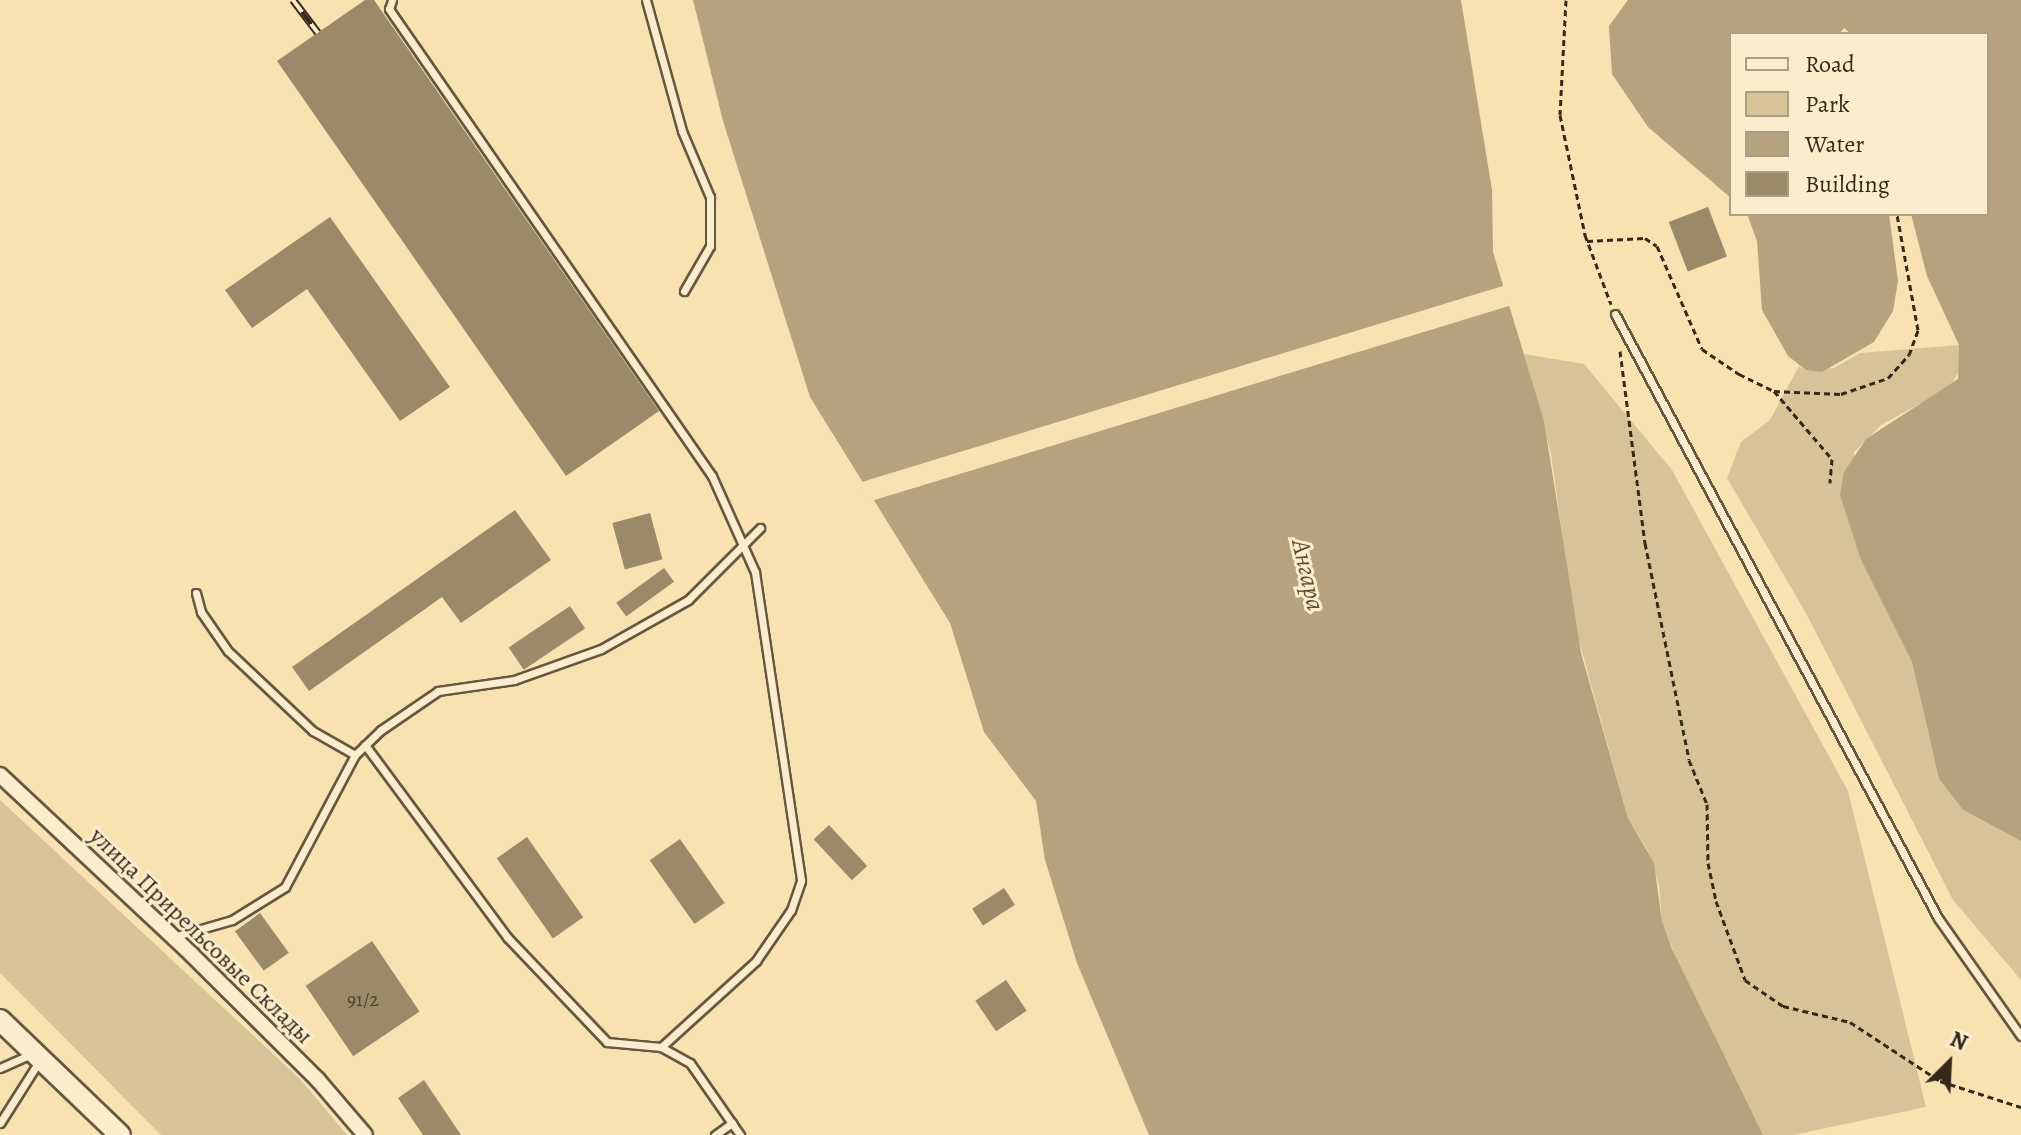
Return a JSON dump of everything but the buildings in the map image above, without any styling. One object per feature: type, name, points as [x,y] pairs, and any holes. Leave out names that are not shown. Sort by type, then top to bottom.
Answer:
[{"type":"main road","points":[[0,1020],[120,1135]]},
{"type":"street","name":"улица Прирельсовые Склады","points":[[0,775],[173,937],[318,1080],[365,1135]]},
{"type":"lane","points":[[392,0],[389,9],[712,476],[746,542],[765,633],[801,881],[791,910],[756,961],[661,1047]]},
{"type":"lane","points":[[646,0],[682,131],[710,197],[710,246],[684,291]]},
{"type":"lane","points":[[1615,314],[1938,918],[2021,1036]]},
{"type":"lane","points":[[173,937],[232,920],[285,887],[355,755],[438,691],[514,680],[601,649],[688,600],[760,528]]},
{"type":"lane","points":[[196,593],[201,612],[228,651],[313,731],[355,755]]},
{"type":"lane","points":[[365,745],[507,937],[607,1042],[661,1047],[690,1063],[740,1135]]},
{"type":"lane","points":[[0,1068],[38,1055]]},
{"type":"lane","points":[[0,1123],[38,1055]]},
{"type":"lane","points":[[715,1135],[732,1123]]},
{"type":"path","points":[[1566,0],[1560,115],[1587,241],[1615,314],[1645,543],[1689,760],[1707,804],[1708,863],[1716,901],[1745,980],[1783,1006],[1850,1022],[1940,1081],[2021,1107]]},
{"type":"path","points":[[1774,391],[1841,394],[1866,388],[1888,378],[1909,355],[1918,330],[1897,216]]},
{"type":"path","points":[[1587,241],[1645,238],[1657,246],[1702,349],[1774,391],[1832,459],[1830,483]]},
{"type":"green space","points":[[1959,345],[1960,369],[1950,387],[1881,425],[1854,452],[1861,560],[1912,662],[1939,779],[1963,810],[2021,841],[2021,980],[1953,900],[1807,615],[1727,478],[1741,442],[1770,420],[1799,366],[1806,370],[1834,368],[1860,353]]},
{"type":"green space","points":[[1524,354],[1584,364],[1672,470],[1848,791],[1926,1107],[1793,1135],[1763,1135],[1688,990],[1662,921],[1659,885],[1648,851],[1628,818],[1574,623],[1551,453]]},
{"type":"green space","points":[[0,800],[300,1079],[347,1135],[161,1135],[0,973]]},
{"type":"water","name":"Ангара","points":[[693,0],[1461,0],[1492,190],[1493,252],[1544,421],[1581,653],[1628,818],[1654,863],[1662,921],[1672,949],[1763,1135],[1149,1135],[1077,963],[1045,860],[1036,801],[984,732],[950,623],[810,397],[723,121]]},
{"type":"water","points":[[1628,0],[2021,0],[2021,841],[1963,810],[1939,779],[1912,662],[1861,560],[1840,495],[1844,472],[1866,439],[1958,379],[1959,345],[1927,276],[1912,216],[1989,216],[1989,32],[1849,32],[1844,28],[1841,32],[1729,32],[1729,196],[1648,127],[1612,74],[1609,26]]},
{"type":"water","points":[[1748,216],[1889,216],[1898,281],[1893,311],[1874,342],[1822,372],[1806,370],[1788,356],[1762,310],[1757,241]]},
{"type":"pier","points":[[1506,285],[1512,305],[864,503],[858,483]]},
{"type":"railway","points":[[293,0],[318,33]]}]
